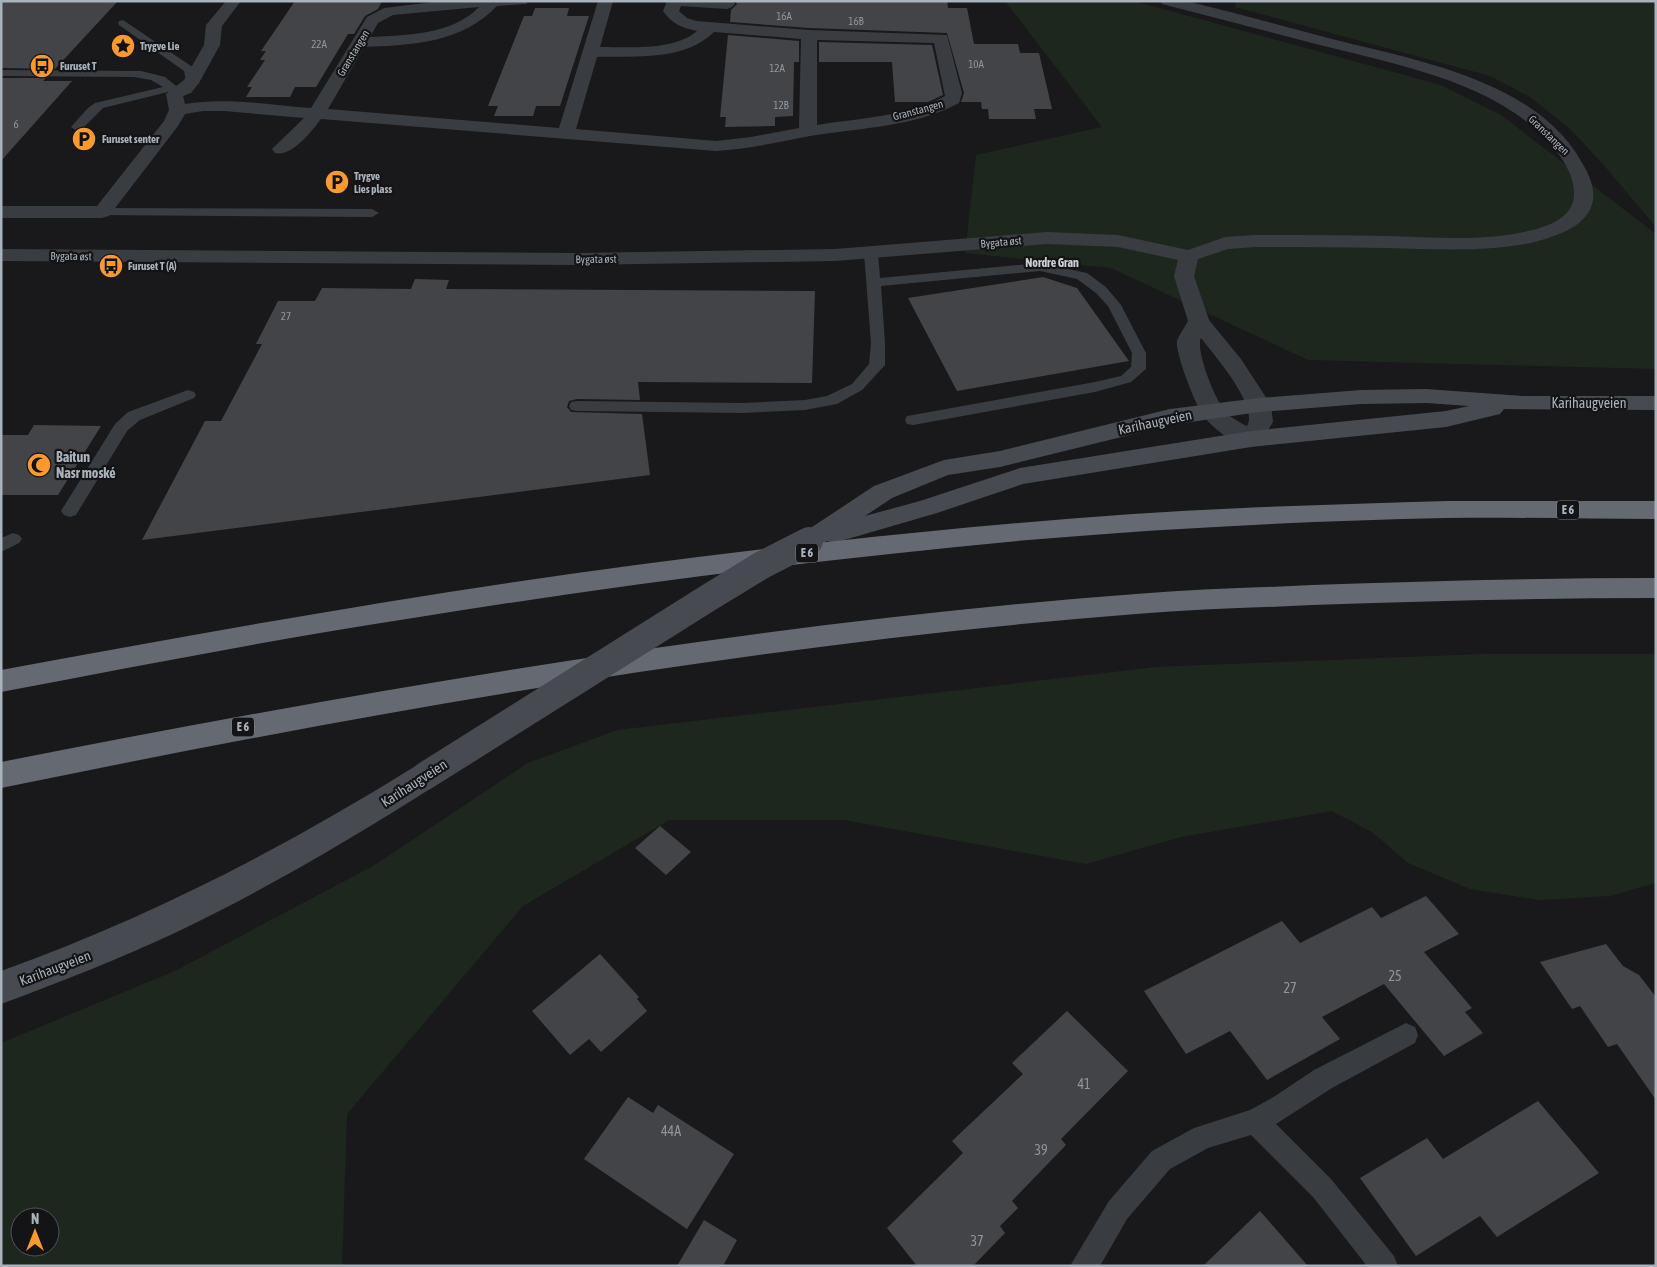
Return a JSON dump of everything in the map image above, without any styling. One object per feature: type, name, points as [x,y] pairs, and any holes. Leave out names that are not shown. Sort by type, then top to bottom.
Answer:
[{"type":"highway","name":"E 6","points":[[1,681],[140,654],[487,596],[843,549],[976,536],[1219,519],[1347,513],[1479,510],[1656,510]]},
{"type":"highway","name":"E 6","points":[[1,775],[282,720],[448,690],[726,647],[1123,604],[1388,592],[1530,588],[1656,588]]},
{"type":"main road","name":"Karihaugveien","points":[[1,988],[145,932],[290,859],[361,818],[739,580],[809,541],[883,492],[944,468],[1000,459],[1131,426],[1212,411],[1259,405],[1362,397],[1426,396],[1523,403],[1656,403]]},
{"type":"main road","name":"Karihaugveien","points":[[809,541],[928,507],[1020,476],[1251,439],[1446,419],[1523,403]]},
{"type":"street","points":[[1,212],[102,212],[166,129],[175,97],[191,83],[212,45],[214,25],[234,1]]},
{"type":"street","name":"Granstangen","points":[[317,114],[372,20],[390,11],[521,1]]},
{"type":"street","points":[[566,133],[606,1]]},
{"type":"street","name":"Granstangen","points":[[175,97],[203,106],[224,106],[566,133],[692,146],[756,143],[808,131],[929,110],[946,104],[953,99],[954,93],[941,38],[809,35],[710,27],[682,23],[671,11],[676,1],[727,4]]},
{"type":"street","name":"Granstangen","points":[[1167,1],[1379,56],[1469,84],[1522,111],[1544,127],[1572,157],[1585,192],[1583,208],[1573,219],[1556,229],[1537,235],[1496,242],[1255,241],[1225,243],[1189,256]]},
{"type":"street","points":[[359,42],[408,39],[447,32],[465,26],[480,17],[494,2]]},
{"type":"street","points":[[591,52],[662,50],[693,41],[705,35],[710,27]]},
{"type":"street","points":[[808,131],[809,35]]},
{"type":"street","points":[[282,150],[317,114]]},
{"type":"street","name":"Bygata øst","points":[[1,255],[578,259],[870,253],[1047,238],[1118,241],[1189,256]]},
{"type":"street","points":[[1189,256],[1184,276],[1198,320],[1233,364],[1259,405],[1261,422],[1251,439],[1228,426],[1212,411],[1193,367],[1188,342],[1198,320]]},
{"type":"lane","points":[[123,23],[190,70],[191,83]]},
{"type":"lane","points":[[1,73],[127,74],[155,77],[175,97]]},
{"type":"lane","points":[[77,127],[99,105],[175,97]]},
{"type":"lane","points":[[102,212],[372,213]]},
{"type":"lane","points":[[578,406],[744,408],[805,406],[831,400],[857,387],[877,365],[878,342],[870,253]]},
{"type":"lane","points":[[872,283],[1040,267],[1065,270],[1082,276],[1101,290],[1114,304],[1139,353],[1138,369],[1126,379],[1095,387],[913,420]]},
{"type":"lane","points":[[70,511],[121,428],[134,416],[188,395]]},
{"type":"lane","points":[[1084,1266],[1118,1210],[1161,1160],[1203,1138],[1255,1121],[1281,1107],[1323,1079],[1406,1035]]},
{"type":"lane","points":[[1255,1121],[1322,1188],[1384,1266]]},
{"type":"shaded area","points":[[1005,1],[1134,1],[1441,85],[1501,115],[1656,234],[1656,369],[1308,360],[1111,268],[965,253],[976,155],[1102,127]]},
{"type":"shaded area","points":[[1236,1],[1656,1],[1656,227],[1602,163],[1570,129],[1530,97],[1490,76],[1235,7]]},
{"type":"shaded area","points":[[1481,654],[1656,654],[1656,883],[1610,896],[1539,900],[1470,889],[1408,863],[1372,832],[1332,811],[1181,837],[1086,864],[844,820],[669,820],[523,906],[347,1114],[342,1266],[1,1266],[1,1043],[175,971],[373,866],[528,763],[617,730],[1156,667]]},
{"type":"building","points":[[1,1],[118,1],[55,69],[1,68]]},
{"type":"building","points":[[295,1],[382,1],[378,9],[365,16],[354,34],[348,34],[316,87],[295,87],[290,97],[246,97],[252,87],[247,87],[265,60],[260,60],[266,51],[261,51]]},
{"type":"building","points":[[735,1],[947,1],[948,8],[967,8],[974,44],[1018,44],[1020,53],[1039,53],[1052,109],[1034,109],[1036,119],[989,119],[988,109],[982,109],[981,102],[961,102],[964,93],[947,33],[809,28],[730,22],[731,10],[737,4]]},
{"type":"building","points":[[535,8],[569,8],[567,16],[589,16],[560,106],[536,106],[533,116],[494,116],[498,106],[488,106],[524,16],[532,16]]},
{"type":"building","points":[[728,35],[799,41],[799,62],[794,62],[793,116],[775,117],[775,126],[725,127],[726,117],[720,117]]},
{"type":"building","points":[[819,42],[932,45],[943,95],[928,102],[895,102],[892,62],[819,62]]},
{"type":"building","points":[[1,78],[46,78],[43,81],[72,81],[1,161]]},
{"type":"building","points":[[1043,277],[1077,288],[1129,361],[957,391],[908,298]]},
{"type":"building","points":[[415,279],[449,280],[446,289],[815,291],[812,383],[638,382],[640,400],[577,399],[569,401],[567,407],[571,412],[642,414],[650,475],[142,540],[205,421],[221,421],[262,344],[256,344],[278,301],[315,301],[322,288],[411,289]]},
{"type":"building","name":"Baitun Nasr moské","points":[[34,425],[101,426],[58,495],[1,495],[1,435],[28,435]]},
{"type":"building","points":[[660,826],[691,852],[666,875],[635,848]]},
{"type":"building","points":[[1426,896],[1459,934],[1424,952],[1472,1008],[1465,1012],[1483,1033],[1444,1056],[1384,984],[1322,1017],[1340,1039],[1267,1080],[1230,1031],[1186,1054],[1144,991],[1282,921],[1300,943],[1372,907],[1381,918]]},
{"type":"building","points":[[1606,944],[1623,966],[1639,975],[1656,997],[1656,1100],[1617,1044],[1608,1047],[1580,1006],[1572,1009],[1540,962]]},
{"type":"building","points":[[600,954],[639,997],[637,999],[647,1011],[601,1052],[589,1039],[570,1055],[532,1011]]},
{"type":"building","points":[[1067,1011],[1128,1071],[1061,1139],[1066,1145],[1012,1201],[1018,1208],[1000,1226],[1005,1233],[973,1266],[917,1266],[887,1228],[963,1153],[952,1141],[1023,1074],[1012,1063]]},
{"type":"building","points":[[628,1097],[653,1113],[658,1105],[734,1154],[687,1229],[584,1159]]},
{"type":"building","points":[[1538,1101],[1599,1173],[1497,1237],[1480,1216],[1416,1256],[1360,1178],[1427,1138],[1443,1159]]},
{"type":"building","points":[[1260,1211],[1308,1266],[1203,1266]]},
{"type":"building","points":[[704,1220],[737,1240],[723,1266],[677,1266]]},
{"type":"place","name":"Trygve Lie","points":[[123,46]]},
{"type":"place","name":"Furuset T","points":[[42,66]]},
{"type":"place","name":"Furuset senter","points":[[84,139]]},
{"type":"place","name":"Trygve Lies plass","points":[[337,182]]},
{"type":"place","name":"Furuset T (A)","points":[[111,266]]},
{"type":"place","name":"Baitun Nasr moské","points":[[39,465]]},
{"type":"district","name":"Nordre Gran","points":[[1052,263]]}]
